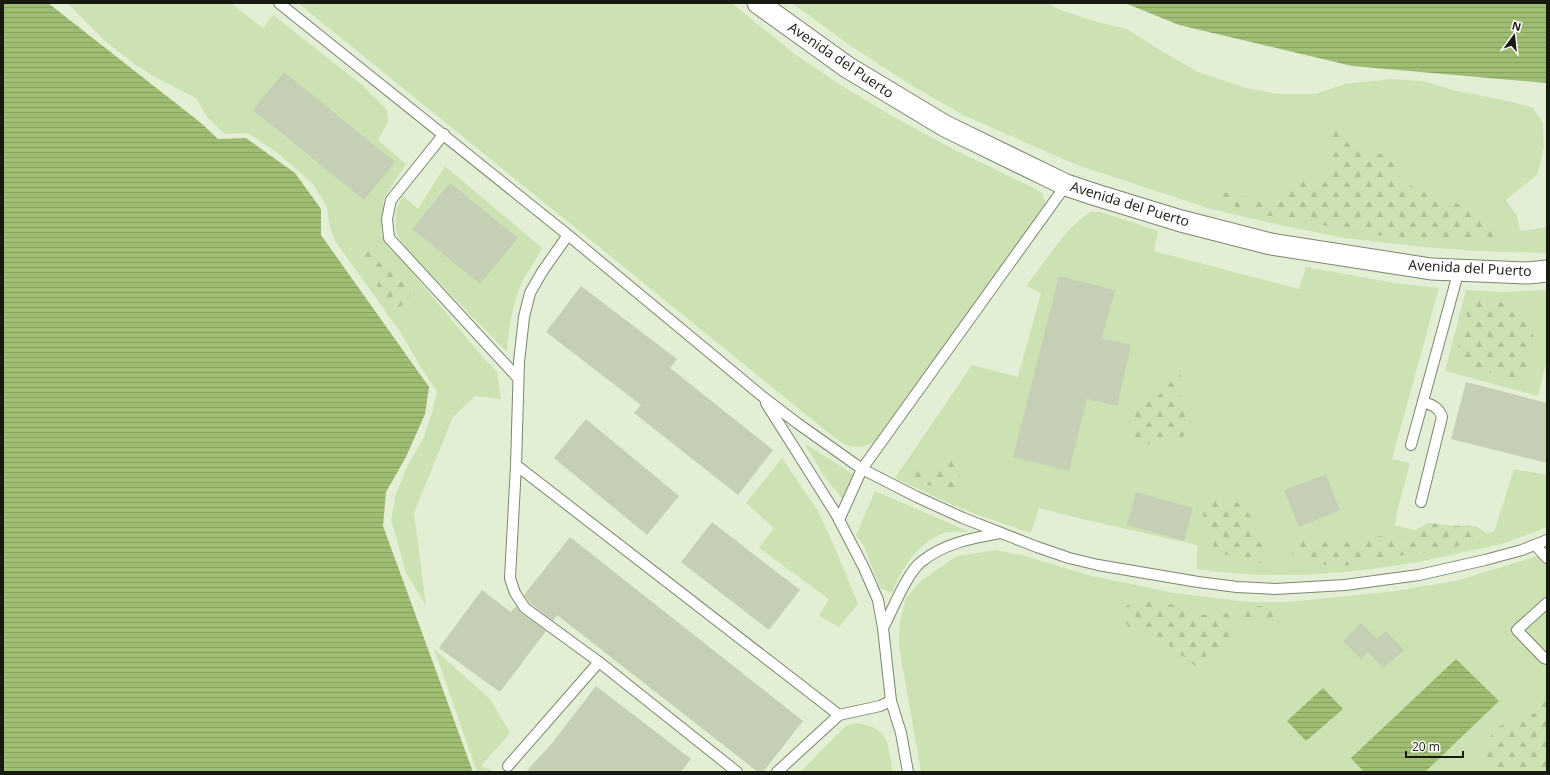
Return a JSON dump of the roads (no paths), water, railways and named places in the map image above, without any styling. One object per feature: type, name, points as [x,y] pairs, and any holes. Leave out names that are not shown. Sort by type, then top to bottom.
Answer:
[{"type":"street","name":"Avenida del Puerto","points":[[758,3],[847,67],[946,126],[1066,185],[1181,221],[1271,244],[1431,269],[1528,273],[1547,271]]},
{"type":"lane","points":[[279,3],[444,134],[763,397],[797,423],[862,469],[963,518],[1063,556],[1098,565],[1198,582],[1237,587],[1275,589],[1346,585],[1419,575],[1485,560],[1547,540]]},
{"type":"lane","points":[[444,134],[391,200],[387,219],[389,238],[518,378]]},
{"type":"lane","points":[[839,520],[862,469],[1066,185]]},
{"type":"lane","points":[[568,235],[542,272],[530,293],[524,317],[518,378],[516,465],[510,578],[515,593],[525,608],[599,662],[737,772]]},
{"type":"lane","points":[[1411,445],[1458,270]]},
{"type":"lane","points":[[763,397],[839,520],[864,568],[878,600],[883,628],[891,701],[901,733],[908,772]]},
{"type":"lane","points":[[1421,502],[1442,417],[1440,410],[1423,402]]},
{"type":"lane","points":[[516,465],[839,715]]},
{"type":"lane","points":[[883,628],[905,584],[920,562],[940,550],[966,539],[1002,534]]},
{"type":"lane","points":[[1535,545],[1547,558]]},
{"type":"lane","points":[[1547,603],[1517,630],[1544,658],[1547,659]]},
{"type":"lane","points":[[508,766],[599,662]]},
{"type":"lane","points":[[777,772],[839,715],[880,706],[891,701]]}]
